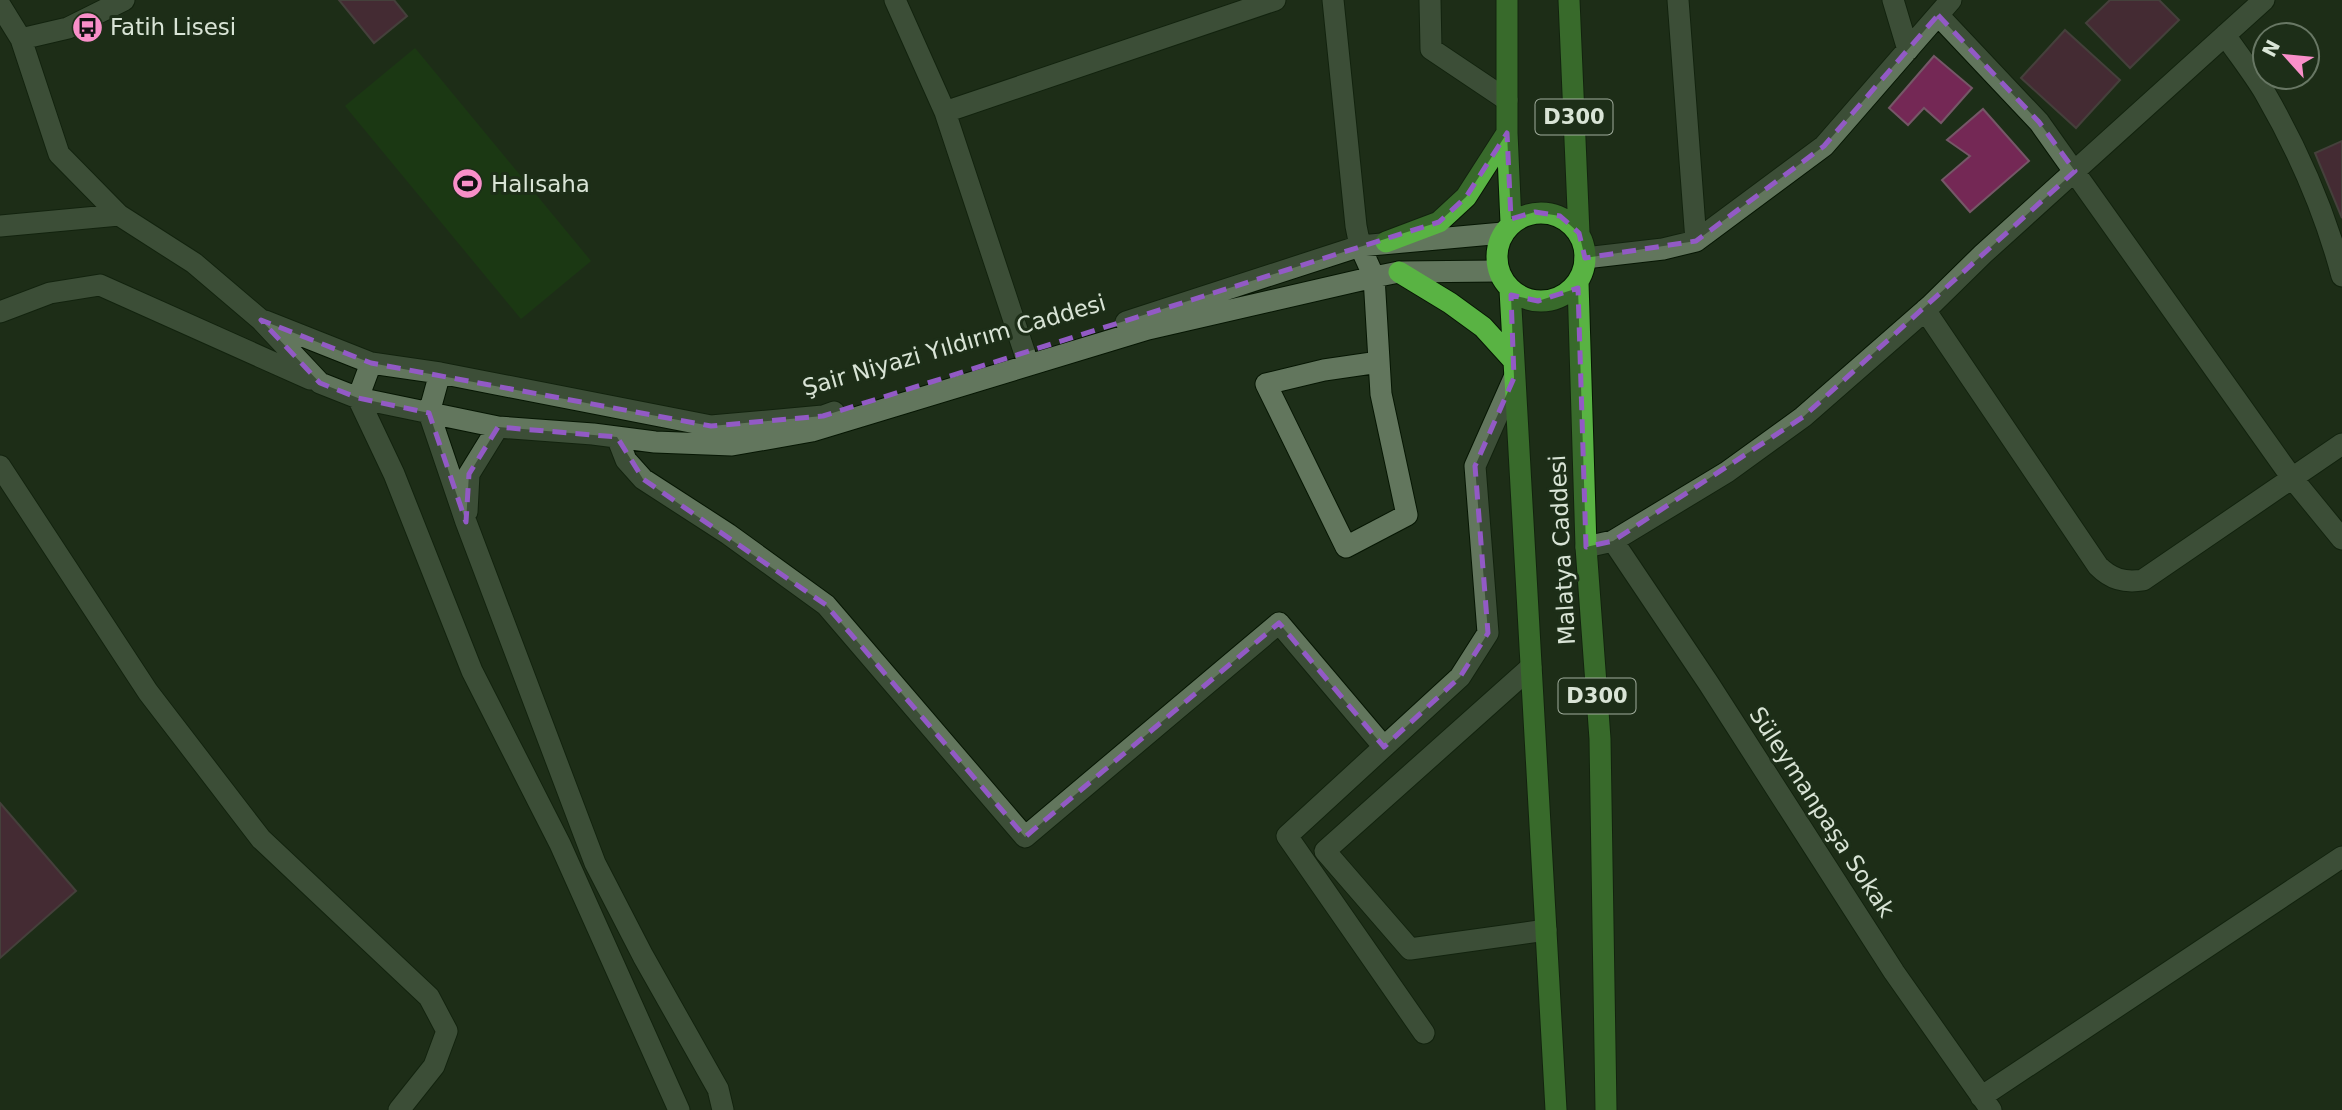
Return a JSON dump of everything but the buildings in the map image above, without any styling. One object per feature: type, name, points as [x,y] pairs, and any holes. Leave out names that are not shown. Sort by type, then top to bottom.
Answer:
[{"type":"highway","name":"D300","points":[[1507,0],[1507,228]]},
{"type":"highway","name":"D300","points":[[1569,0],[1579,233]]},
{"type":"highway","points":[[1387,242],[1439,222],[1466,197],[1507,133]]},
{"type":"highway","points":[[1548,212],[1571,223],[1579,233],[1584,245],[1583,271],[1567,293],[1553,300],[1538,301],[1523,298],[1510,290],[1498,271],[1497,251],[1507,228],[1522,216],[1548,212]]},
{"type":"highway","points":[[1399,272],[1483,327],[1513,369]]},
{"type":"highway","name":"Malatya Caddesi","points":[[1577,282],[1586,547],[1600,739],[1606,1110]]},
{"type":"highway","name":"Malatya Caddesi","points":[[1510,290],[1556,1110]]},
{"type":"street","points":[[21,39],[68,28],[124,0]]},
{"type":"street","points":[[895,0],[945,113],[1025,354]]},
{"type":"street","points":[[945,113],[1275,0]]},
{"type":"street","points":[[1333,0],[1356,226],[1360,246],[1374,277],[1381,394],[1407,515],[1346,547],[1266,384],[1324,370],[1379,362]]},
{"type":"street","points":[[1430,0],[1431,49],[1507,100]]},
{"type":"street","points":[[1678,0],[1696,242]]},
{"type":"street","points":[[1893,0],[1908,50]]},
{"type":"street","points":[[1586,547],[1613,541],[1727,472],[1803,417],[1925,310],[2264,0]]},
{"type":"street","points":[[0,5],[21,39],[59,154],[119,215],[194,263],[261,320],[320,383]]},
{"type":"street","points":[[1585,258],[1696,242],[1824,146],[1945,8],[2039,121],[2292,478],[2342,539]]},
{"type":"street","points":[[2225,35],[2264,91],[2294,148],[2332,236],[2342,276]]},
{"type":"street","points":[[0,226],[119,215]]},
{"type":"street","name":"Şair Niyazi Yıldırım Caddesi","points":[[261,320],[370,363],[440,373],[711,426],[823,416],[1360,246],[1507,228]]},
{"type":"street","points":[[0,312],[50,293],[100,285],[358,398],[498,427],[655,442],[732,445],[812,431],[1148,329],[1374,277],[1399,272],[1498,271]]},
{"type":"street","points":[[1925,310],[2098,566],[2112,578],[2132,582],[2143,580],[2342,444]]},
{"type":"street","points":[[370,363],[358,398],[394,474],[472,671],[560,844],[680,1110]]},
{"type":"street","points":[[1424,1033],[1287,836],[1460,677],[1488,633],[1475,466],[1513,369]]},
{"type":"street","points":[[440,373],[429,413],[466,522],[595,863],[643,956],[718,1088],[723,1110]]},
{"type":"street","points":[[466,522],[469,474],[498,427]]},
{"type":"street","points":[[617,437],[626,460],[643,479],[728,534],[826,605],[1026,837],[1279,623],[1384,747]]},
{"type":"street","points":[[0,466],[148,692],[261,839],[429,997],[447,1031],[434,1066],[399,1110]]},
{"type":"street","name":"Süleymanpaşa Sokak","points":[[1613,541],[1709,684],[1894,972],[1986,1103]]},
{"type":"street","points":[[1531,667],[1325,851],[1410,949],[1546,930]]},
{"type":"street","points":[[1986,1103],[2342,857]]},
{"type":"highlighted area","points":[[1938,15],[2039,122],[2075,171],[1803,417],[1613,541],[1586,547],[1578,288],[1538,301],[1511,295],[1514,378],[1475,466],[1488,633],[1460,677],[1384,747],[1279,623],[1025,837],[826,605],[643,479],[617,437],[498,427],[469,474],[466,522],[429,413],[358,398],[320,383],[261,320],[371,363],[711,426],[823,416],[1439,222],[1466,197],[1507,133],[1511,219],[1535,212],[1560,216],[1579,233],[1585,258],[1696,241],[1824,146]]},
{"type":"green space","name":"Halısaha","points":[[415,48],[591,261],[521,319],[345,106]]},
{"type":"place","name":"Fatih Lisesi","points":[[87,27]]},
{"type":"place","name":"Halısaha","points":[[468,184]]}]
